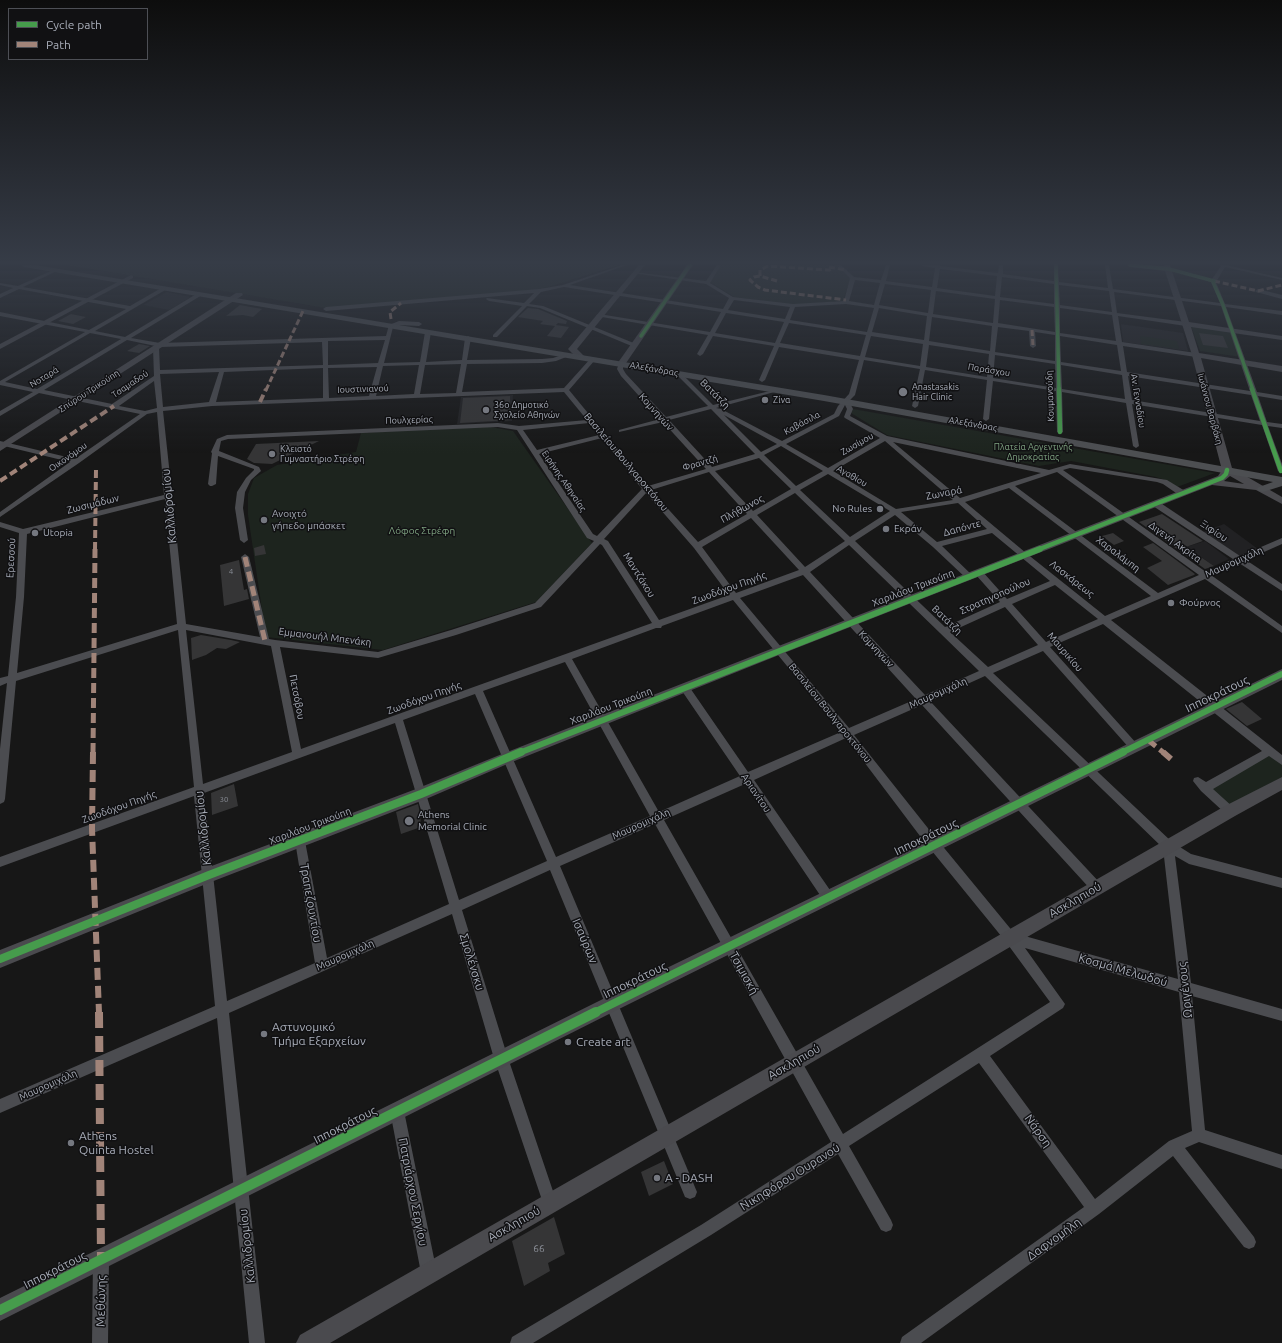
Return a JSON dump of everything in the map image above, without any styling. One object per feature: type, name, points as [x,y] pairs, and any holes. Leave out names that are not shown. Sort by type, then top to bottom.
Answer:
[{"type":"main road","name":"Αλεξάνδρας","points":[[401,328],[762,380],[849,399],[1282,476]]},
{"type":"main road","name":"Αλεξάνδρας","points":[[442,328],[495,336],[570,352],[581,357],[623,361],[642,367],[776,390],[915,406],[1136,446],[1226,466]]},
{"type":"main road","points":[[1263,489],[1282,476]]},
{"type":"street","points":[[0,347],[37,328]]},
{"type":"street","points":[[69,328],[126,338],[158,346],[387,338]]},
{"type":"street","points":[[0,383],[97,328]]},
{"type":"street","name":"Νοταρά","points":[[0,414],[143,328]]},
{"type":"street","name":"Σπύρου Τρικούπη","points":[[2,445],[187,328]]},
{"type":"street","points":[[372,398],[390,328]]},
{"type":"street","points":[[495,336],[503,328]]},
{"type":"street","points":[[157,375],[222,370],[554,360],[570,352],[590,328]]},
{"type":"street","points":[[598,328],[635,343]]},
{"type":"street","points":[[642,367],[629,369],[623,375],[620,369],[623,361],[646,328]]},
{"type":"street","name":"Παράσχου","points":[[672,328],[1282,426]]},
{"type":"street","points":[[700,354],[716,328]]},
{"type":"street","points":[[762,380],[783,328]]},
{"type":"street","points":[[829,328],[1282,398]]},
{"type":"street","points":[[847,417],[850,409],[849,399],[871,328]]},
{"type":"street","points":[[915,406],[923,368],[928,328]]},
{"type":"street","points":[[986,419],[995,328]]},
{"type":"street","points":[[1015,328],[1282,368]]},
{"type":"street","name":"Κουμανούδη","points":[[1058,328],[1060,432]]},
{"type":"street","name":"Αν. Γενναδίου","points":[[1118,328],[1136,446]]},
{"type":"street","name":"Ιωάννου Βαρβάκη","points":[[1187,328],[1226,466]]},
{"type":"street","points":[[1210,328],[1282,338]]},
{"type":"street","points":[[1231,328],[1282,476]]},
{"type":"street","points":[[1032,330],[1033,346]]},
{"type":"street","points":[[417,396],[428,332]]},
{"type":"street","points":[[460,394],[468,338]]},
{"type":"street","points":[[325,340],[326,400]]},
{"type":"street","name":"Καλλιδρομίου","points":[[158,346],[157,375],[181,626],[209,875],[258,1343]]},
{"type":"street","points":[[566,390],[593,359]]},
{"type":"street","points":[[212,404],[222,370]]},
{"type":"street","name":"Βατάτζη","points":[[678,373],[796,490],[1168,846],[1189,859],[1282,882]]},
{"type":"street","name":"Τσαμαδού","points":[[114,406],[157,375]]},
{"type":"street","name":"Κομνηνών","points":[[623,375],[1097,888]]},
{"type":"street","points":[[0,383],[145,413],[161,409]]},
{"type":"street","name":"Ιουστινιανού","points":[[161,409],[212,404],[566,390]]},
{"type":"street","name":"Βασιλείου Βουλγαροκτόνου","points":[[566,390],[646,489],[697,546],[735,597],[847,733],[934,845],[1010,938],[1059,1004]]},
{"type":"street","points":[[621,431],[776,390]]},
{"type":"street","name":"Καβάσιλα","points":[[760,455],[837,415],[840,407],[849,399]]},
{"type":"street","name":"Αγαθίου","points":[[713,407],[782,444],[895,511],[975,575]]},
{"type":"street","name":"Οικονόμου","points":[[0,515],[145,413]]},
{"type":"street","name":"Λασκάρεως","points":[[837,415],[847,417],[886,438],[992,530],[1282,761]]},
{"type":"street","name":"Πουλχερίας","points":[[214,452],[220,440],[227,437],[504,425],[519,428],[592,421]]},
{"type":"street","name":"Ειρήνης Αθηναίας","points":[[519,428],[590,536],[598,539]]},
{"type":"street","points":[[535,453],[604,436]]},
{"type":"street","points":[[886,438],[1048,472]]},
{"type":"street","name":"Ζωσίμου","points":[[796,490],[886,438]]},
{"type":"street","points":[[2,445],[76,462]]},
{"type":"street","points":[[212,484],[214,452],[257,468],[258,471],[248,479],[241,492],[239,508],[244,540]]},
{"type":"street","name":"Φραντζή","points":[[646,489],[760,455]]},
{"type":"street","name":"Ζωναρά","points":[[849,541],[895,511],[959,501],[1057,469],[1073,466],[1157,480],[1165,482],[1182,493]]},
{"type":"street","points":[[1226,466],[1282,501]]},
{"type":"street","name":"Χαριλάου Τρικούπη","points":[[0,959],[209,875],[421,794],[602,720],[1222,478],[1226,474],[1226,466]]},
{"type":"street","name":"Διγενή Ακρίτα","points":[[1057,469],[1282,630]]},
{"type":"street","points":[[1210,482],[1263,489]]},
{"type":"street","name":"Χαραλάμπη","points":[[1010,485],[1157,596]]},
{"type":"street","name":"Εμμανουήλ Μπενάκη","points":[[0,682],[181,626],[265,641],[378,655],[453,633],[538,605],[646,489]]},
{"type":"street","name":"Πλήθωνος","points":[[697,546],[796,490]]},
{"type":"street","name":"Ζωσιμάδων","points":[[23,532],[168,496]]},
{"type":"street","name":"Ξιφίου","points":[[1156,504],[1282,588]]},
{"type":"street","points":[[0,524],[23,532]]},
{"type":"street","name":"Δαπόντε","points":[[936,545],[992,530]]},
{"type":"street","name":"Ερεσσού","points":[[0,799],[20,597],[23,532]]},
{"type":"street","name":"Μαντζάκου","points":[[598,539],[606,543],[658,626]]},
{"type":"street","name":"Ζωοδόχου Πηγής","points":[[0,862],[658,626],[805,571],[849,541]]},
{"type":"street","name":"Μαυρομιχάλη","points":[[0,1106],[222,1008],[322,966],[1282,541]]},
{"type":"street","points":[[245,557],[265,641]]},
{"type":"street","name":"Μαυρικίου","points":[[975,575],[1007,603],[1134,747]]},
{"type":"street","name":"Στρατηγοπούλου","points":[[944,631],[1056,581]]},
{"type":"street","name":"Πετσόβου","points":[[275,642],[297,755]]},
{"type":"street","name":"Τσιμισκή","points":[[567,658],[840,1146],[886,1225]]},
{"type":"street","name":"Ιπποκράτους","points":[[0,1310],[611,1004],[1282,674]]},
{"type":"street","name":"Αριανίτου","points":[[685,688],[828,897]]},
{"type":"street","name":"Ισαύρων","points":[[478,690],[553,863],[690,1192]]},
{"type":"street","name":"Σμολένσκυ","points":[[398,719],[502,1059],[550,1203]]},
{"type":"street","points":[[1230,811],[1201,784],[1270,751]]},
{"type":"street","name":"Ασκληπιού","points":[[308,1343],[1168,846],[1282,784]]},
{"type":"street","name":"Τραπεζουντίου","points":[[300,841],[322,966]]},
{"type":"street","name":"Ωριγένους","points":[[1168,846],[1199,1135]]},
{"type":"street","name":"Κοσμά Μελωδού","points":[[1010,938],[1282,1015]]},
{"type":"street","name":"Νικηφόρου Ουρανού","points":[[518,1343],[706,1230],[840,1146],[1059,1004]]},
{"type":"street","name":"Νάρση","points":[[981,1054],[1094,1209]]},
{"type":"street","name":"Πατριάρχου Σεργίου","points":[[397,1111],[429,1273]]},
{"type":"street","points":[[1199,1135],[1282,1162]]},
{"type":"street","name":"Δαφνομήλη","points":[[908,1343],[1094,1209],[1174,1146],[1199,1135]]},
{"type":"street","points":[[1174,1146],[1250,1242]]},
{"type":"street","name":"Μεθώνης","points":[[100,1343],[101,1259]]},
{"type":"shaded area","points":[[1121,328],[1146,328],[1183,333],[1188,351],[1123,342]]},
{"type":"shaded area","name":"36ο Δημοτικό Σχολείο Αθηνών","points":[[513,395],[512,421],[457,424],[461,397]]},
{"type":"shaded area","points":[[1224,524],[1258,549],[1238,556],[1203,532]]},
{"type":"shaded area","points":[[1205,541],[1229,559],[1214,566],[1186,547]]},
{"type":"green space","points":[[1192,328],[1230,331],[1241,357],[1200,351]]},
{"type":"green space","points":[[1140,336],[1177,341],[1179,349],[1141,344]]},
{"type":"green space","name":"Πλατεία Αργεντινής Δημοκρατίας","points":[[853,409],[1215,473],[1177,487],[1168,481],[1156,477],[1071,461],[1039,466],[887,435],[851,413]]},
{"type":"green space","name":"Λόφος Στρέφη","points":[[491,427],[513,431],[592,543],[536,602],[383,650],[266,637],[248,515],[248,494],[254,478],[277,465],[356,452],[361,433],[421,429]]},
{"type":"green space","points":[[1269,754],[1282,765],[1282,777],[1228,806],[1208,788]]},
{"type":"building","points":[[554,328],[569,328],[561,338],[547,336]]},
{"type":"building","points":[[1199,333],[1223,336],[1228,348],[1203,345]]},
{"type":"building","points":[[139,344],[150,346],[139,353],[127,351]]},
{"type":"building","name":"36ο Δημοτικό Σχολείο Αθηνών","points":[[510,396],[510,420],[460,423],[463,398]]},
{"type":"building","name":"Κλειστό Γυμναστήριο Στρέφη","points":[[319,441],[272,464],[254,463],[247,459],[256,444]]},
{"type":"building","points":[[1162,514],[1203,541],[1186,547],[1214,566],[1205,569],[1139,522]]},
{"type":"building","points":[[1113,533],[1124,541],[1114,545],[1102,536]]},
{"type":"building","points":[[1153,543],[1195,574],[1168,585],[1147,568],[1162,561],[1143,547]]},
{"type":"building","points":[[264,545],[266,554],[255,556],[254,548]]},
{"type":"building","points":[[239,560],[244,590],[247,589],[249,599],[224,606],[220,565]]},
{"type":"building","points":[[201,635],[240,642],[226,649],[217,648],[206,655],[192,660],[191,638]]},
{"type":"building","points":[[1242,702],[1262,719],[1247,726],[1226,709]]},
{"type":"building","points":[[234,784],[238,806],[212,815],[211,793]]},
{"type":"building","name":"Athens Memorial Clinic","points":[[418,804],[421,827],[401,834],[396,812]]},
{"type":"building","name":"A - DASH","points":[[664,1161],[673,1184],[649,1196],[641,1172]]},
{"type":"building","points":[[554,1217],[565,1254],[548,1263],[550,1271],[524,1286],[512,1241]]},
{"type":"marked path","points":[[260,402],[295,328]]},
{"type":"marked path","points":[[1032,330],[1033,346]]},
{"type":"marked path","points":[[0,481],[114,406]]},
{"type":"marked path","points":[[96,469],[92,829],[99,1007],[101,1259]]},
{"type":"marked path","points":[[245,557],[265,641]]},
{"type":"marked path","points":[[1148,740],[1171,759]]},
{"type":"cycle path","points":[[641,336],[647,328]]},
{"type":"cycle path","points":[[1058,328],[1060,432]]},
{"type":"cycle path","points":[[1231,328],[1281,471]]},
{"type":"cycle path","points":[[0,959],[209,875],[421,794],[507,758],[780,650],[1222,478],[1226,474],[1227,470]]},
{"type":"cycle path","points":[[0,1310],[611,1004],[1282,674]]},
{"type":"place","name":"Anastasakis Hair Clinic","points":[[903,392]]},
{"type":"place","name":"Ζίνα","points":[[765,400]]},
{"type":"place","name":"36ο Δημοτικό Σχολείο Αθηνών","points":[[486,410]]},
{"type":"place","name":"Κλειστό Γυμναστήριο Στρέφη","points":[[272,454]]},
{"type":"place","name":"No Rules","points":[[880,509]]},
{"type":"place","name":"Ανοιχτό γήπεδο μπάσκετ","points":[[264,520]]},
{"type":"place","name":"Εκράν","points":[[886,529]]},
{"type":"place","name":"Utopia","points":[[35,533]]},
{"type":"place","name":"Φούρνος","points":[[1171,603]]},
{"type":"place","name":"Athens Memorial Clinic","points":[[409,821]]},
{"type":"place","name":"Αστυνομικό Τμήμα Εξαρχείων","points":[[264,1034]]},
{"type":"place","name":"Create art","points":[[568,1042]]},
{"type":"place","name":"Athens Quinta Hostel","points":[[71,1143]]},
{"type":"place","name":"A - DASH","points":[[657,1178]]}]
